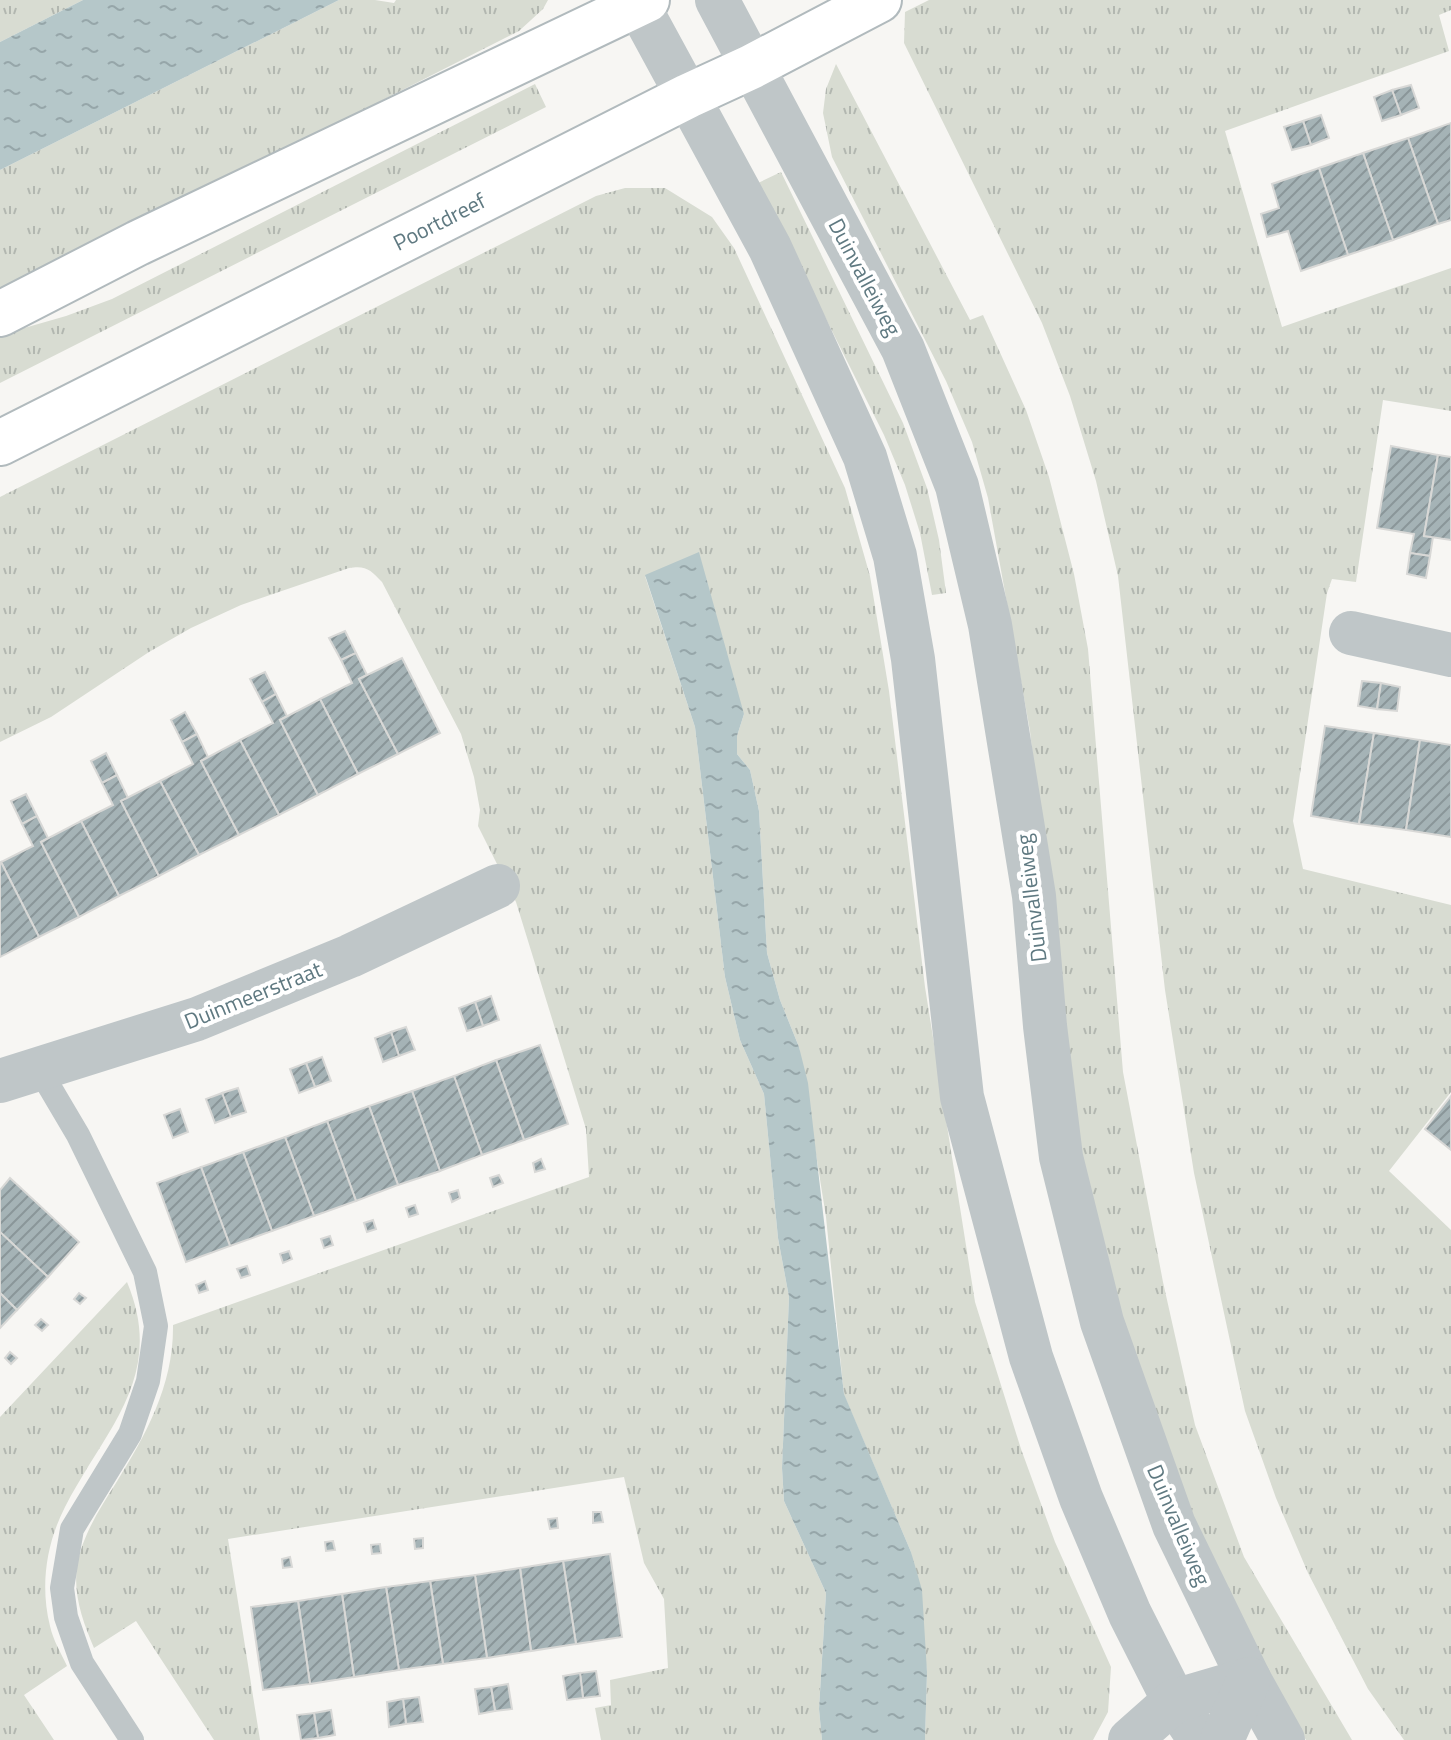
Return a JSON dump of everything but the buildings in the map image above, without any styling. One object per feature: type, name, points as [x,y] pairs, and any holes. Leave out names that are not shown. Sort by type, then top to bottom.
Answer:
[{"type":"main road","name":"Poortdreef","points":[[0,443],[879,0]]},
{"type":"main road","points":[[0,314],[138,243],[640,2]]},
{"type":"street","name":"Duinvalleiweg","points":[[717,0],[903,349],[957,486],[990,625],[1034,896],[1045,1026],[1061,1157],[1102,1322],[1174,1525],[1249,1679],[1283,1740]]},
{"type":"street","points":[[640,2],[770,248],[869,471],[895,556],[913,659],[962,1097],[1031,1357],[1081,1498],[1130,1614],[1174,1701],[1200,1740]]},
{"type":"street","points":[[1351,633],[1451,655]]},
{"type":"street","name":"Duinmeerstraat","points":[[20,1075],[197,1019],[350,956],[498,886]]},
{"type":"street","points":[[1130,1740],[1174,1701],[1249,1679]]},
{"type":"street","points":[[1222,1740],[1249,1679]]},
{"type":"lane","points":[[20,1075],[78,1135],[145,1272],[156,1326],[148,1381],[135,1421],[72,1529],[62,1588],[66,1617],[82,1663],[132,1740]]},
{"type":"green space","points":[[0,0],[83,0],[0,42]]},
{"type":"green space","points":[[339,0],[394,3],[396,0],[548,0],[543,9],[519,31],[0,294],[0,170]]},
{"type":"green space","points":[[929,0],[1451,0],[1451,10],[1439,15],[1449,51],[1225,131],[1282,327],[1451,268],[1451,411],[1383,400],[1356,582],[1332,579],[1327,593],[1293,821],[1303,869],[1451,905],[1451,1092],[1389,1171],[1451,1230],[1451,1740],[1404,1740],[1368,1689],[1308,1573],[1276,1498],[1245,1411],[1194,1173],[1165,990],[1118,576],[1096,481],[1070,396],[1042,323],[904,43],[905,12]]},
{"type":"green space","points":[[836,64],[970,320],[983,315],[1026,410],[1049,477],[1074,574],[1088,649],[1123,1072],[1163,1282],[1195,1425],[1244,1557],[1352,1740],[1306,1740],[1257,1661],[1176,1496],[1117,1320],[1076,1152],[1030,731],[988,498],[972,442],[946,381],[832,157],[823,113],[826,89]]},
{"type":"green space","points":[[535,84],[546,107],[0,383],[0,335],[112,299]]},
{"type":"green space","points":[[781,172],[903,423],[927,488],[939,540],[946,593],[932,595],[920,533],[905,485],[884,435],[758,183]]},
{"type":"green space","points":[[625,188],[665,188],[712,217],[734,248],[845,488],[870,576],[889,691],[925,987],[975,1302],[1021,1449],[1055,1542],[1111,1667],[1108,1712],[1093,1740],[925,1740],[927,1672],[911,1552],[844,1395],[826,1217],[799,1047],[780,1000],[767,953],[759,811],[750,770],[737,754],[737,736],[744,714],[645,576],[695,727],[725,977],[740,1040],[764,1094],[778,1238],[789,1297],[782,1468],[784,1501],[826,1593],[819,1709],[822,1740],[601,1740],[595,1708],[611,1705],[610,1680],[668,1668],[664,1599],[644,1563],[624,1477],[228,1539],[260,1740],[214,1740],[136,1621],[94,1648],[83,1618],[76,1587],[79,1555],[92,1523],[138,1446],[156,1408],[169,1368],[173,1325],[589,1177],[586,1129],[516,902],[478,826],[480,810],[474,777],[461,734],[375,574],[360,567],[349,568],[241,605],[191,628],[51,717],[0,742],[0,497],[596,196]]},
{"type":"green space","points":[[127,1282],[137,1316],[140,1346],[135,1375],[126,1401],[58,1521],[49,1550],[45,1581],[47,1611],[55,1641],[67,1666],[24,1695],[54,1740],[0,1740],[0,1417]]},
{"type":"water","points":[[83,0],[339,0],[0,170],[0,42]]},
{"type":"water","points":[[699,552],[744,714],[737,736],[737,754],[750,770],[759,811],[767,953],[808,1083],[844,1394],[911,1552],[922,1590],[927,1672],[925,1740],[822,1740],[819,1709],[826,1593],[784,1501],[782,1468],[789,1297],[778,1238],[764,1094],[740,1040],[725,977],[695,727],[645,575]]}]
